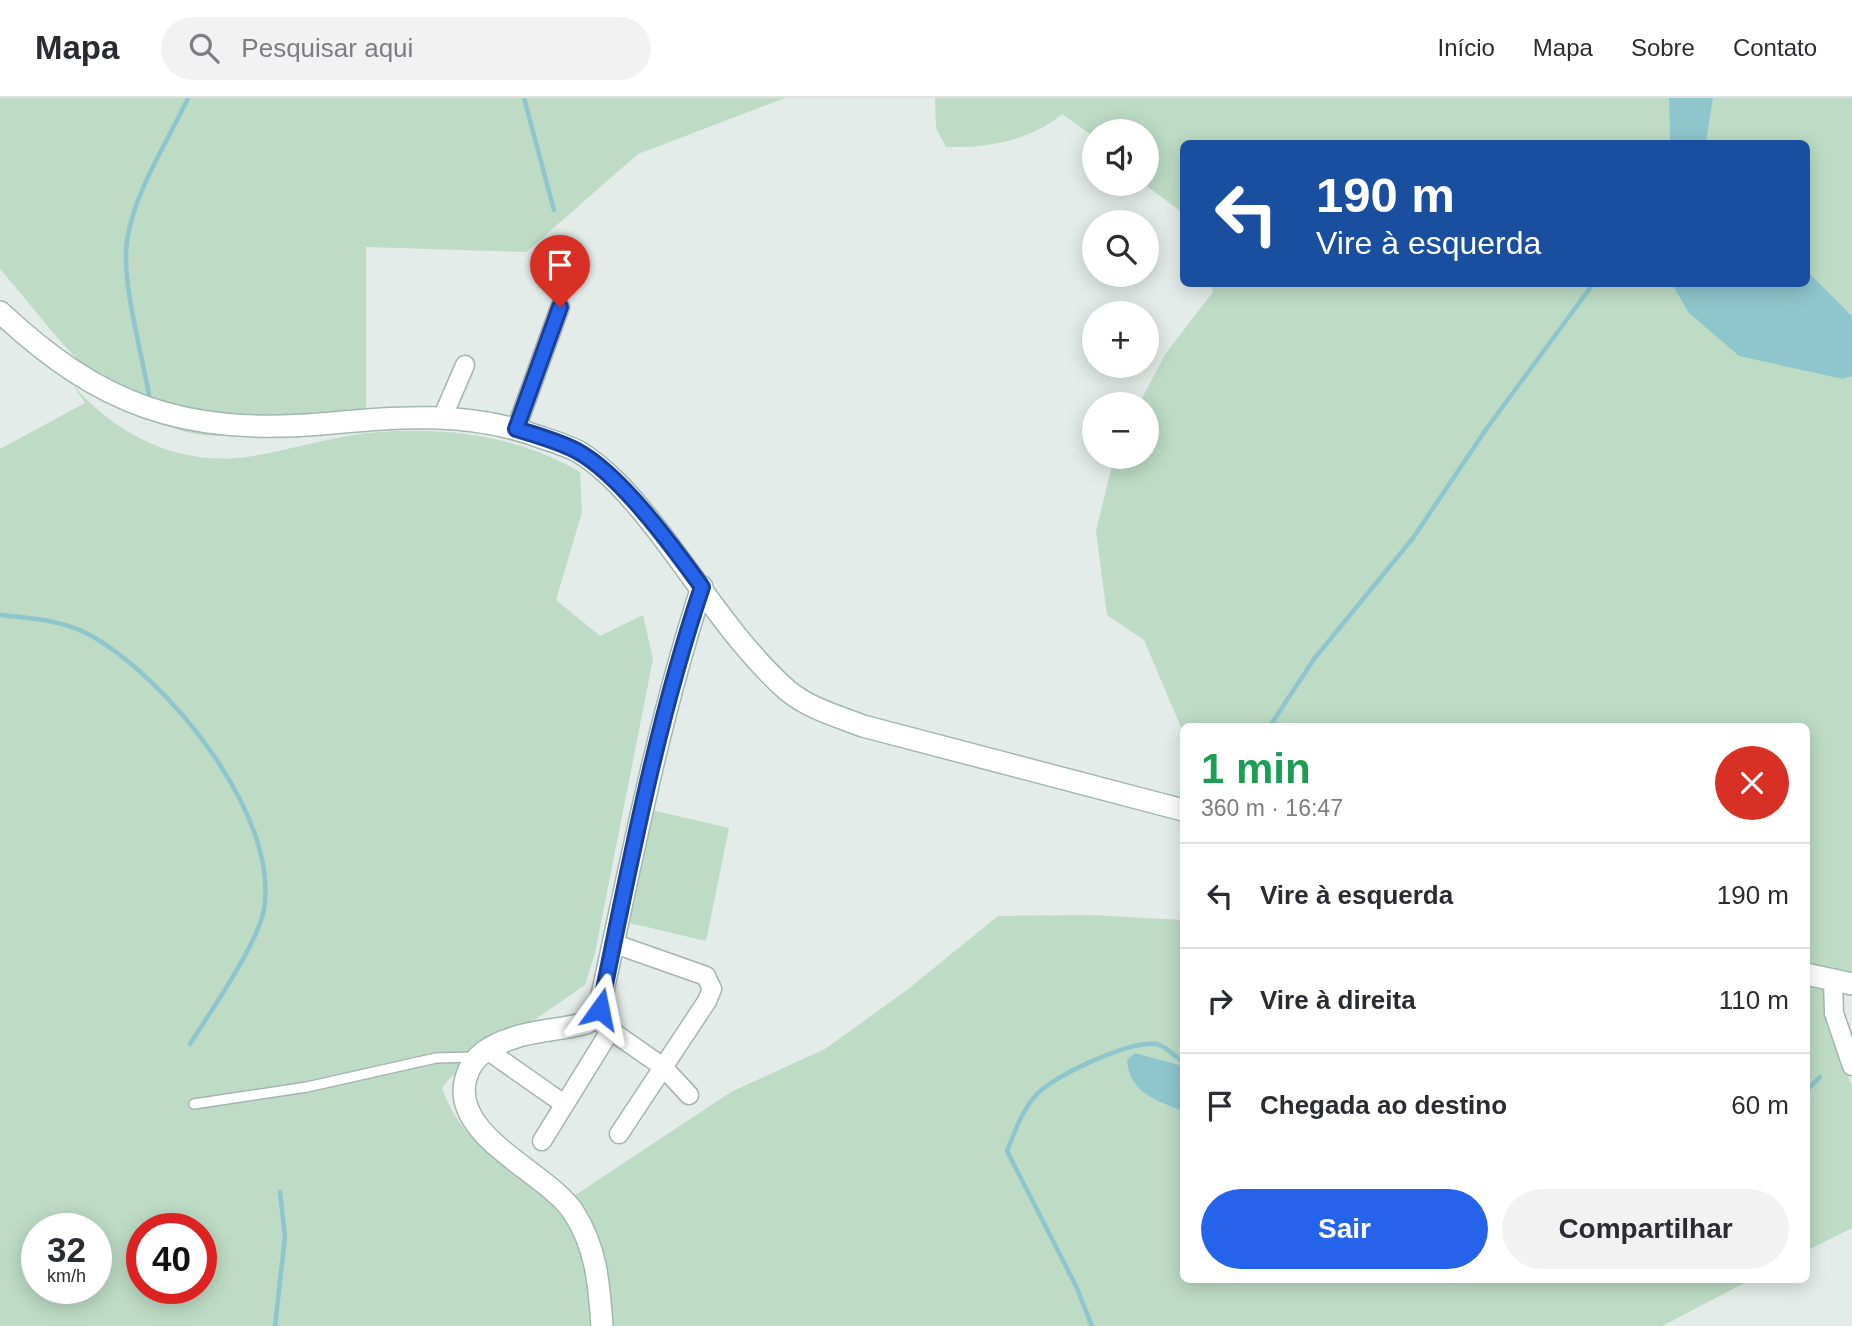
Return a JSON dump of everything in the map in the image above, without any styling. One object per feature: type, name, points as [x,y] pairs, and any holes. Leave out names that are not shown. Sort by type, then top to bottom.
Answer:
[{"type":"street","points":[[516,429],[560,307]]},
{"type":"street","points":[[0,312],[35,345],[96,386],[148,410],[232,426],[466,417],[516,429],[579,452],[636,504],[761,663],[789,691],[815,708],[863,726],[1180,809]]},
{"type":"street","points":[[443,416],[465,365]]},
{"type":"street","points":[[542,1141],[564,1104],[603,1025],[627,875],[682,647],[702,587]]},
{"type":"street","points":[[615,944],[706,976],[712,989],[707,1001],[619,1134]]},
{"type":"street","points":[[1810,975],[1843,982],[1834,1013],[1852,1066]]},
{"type":"street","points":[[602,1326],[596,1260],[587,1234],[573,1210],[553,1188],[513,1161],[491,1139],[467,1108],[464,1092],[466,1079],[482,1053],[513,1038],[571,1027],[603,1025],[663,1067],[690,1095]]},
{"type":"street","points":[[482,1053],[564,1104]]},
{"type":"lane","points":[[194,1104],[307,1087],[436,1058],[482,1053]]},
{"type":"green space","points":[[0,98],[785,98],[638,154],[526,252],[366,247],[366,411],[274,431],[218,436],[183,431],[151,418],[122,400],[94,377],[69,351],[0,269]]},
{"type":"green space","points":[[935,98],[1669,98],[1670,140],[1180,140],[1180,211],[1159,195],[1159,119],[1082,119],[1082,128],[1062,114],[1022,137],[977,146],[946,147],[936,128]]},
{"type":"green space","points":[[1713,98],[1852,98],[1852,316],[1810,274],[1810,140],[1707,140]]},
{"type":"green space","points":[[1211,287],[1674,287],[1688,312],[1813,370],[1843,379],[1852,376],[1852,975],[1810,963],[1810,723],[1180,725],[1144,640],[1107,615],[1096,531],[1111,469],[1159,469],[1159,392],[1145,392],[1153,378],[1159,378],[1159,366],[1166,353],[1213,292]]},
{"type":"green space","points":[[73,385],[110,420],[153,444],[177,453],[227,459],[363,434],[432,431],[507,442],[532,450],[580,472],[582,512],[556,600],[600,636],[643,615],[653,659],[595,953],[585,985],[450,1078],[442,1088],[451,1109],[477,1142],[493,1156],[548,1190],[568,1200],[731,1092],[825,1049],[907,990],[998,916],[1091,915],[1180,920],[1180,1065],[1135,1053],[1127,1061],[1133,1080],[1146,1094],[1180,1110],[1180,1283],[1744,1283],[1662,1326],[0,1326],[0,449],[85,403]]},
{"type":"green space","points":[[652,810],[729,828],[706,941],[629,923]]},
{"type":"green space","points":[[1810,987],[1840,995],[1825,1017],[1852,1086],[1852,1228],[1810,1249]]},
{"type":"water","points":[[1669,98],[1713,98],[1706,140],[1670,140]]},
{"type":"water","points":[[1810,274],[1852,316],[1852,376],[1843,379],[1739,356],[1688,312],[1674,287],[1810,287]]},
{"type":"water","points":[[1135,1053],[1180,1065],[1180,1110],[1163,1104],[1138,1087],[1129,1071],[1127,1060]]},
{"type":"waterway","points":[[149,395],[129,296],[127,241],[144,186],[188,98]]},
{"type":"waterway","points":[[524,98],[554,210]]},
{"type":"waterway","points":[[1272,723],[1314,659],[1413,538],[1487,428],[1591,287]]},
{"type":"waterway","points":[[0,615],[45,620],[88,634],[119,654],[151,681],[211,752],[236,792],[254,832],[264,872],[264,909],[260,923],[232,978],[190,1044]]},
{"type":"waterway","points":[[1092,1326],[1076,1286],[1007,1151],[1019,1121],[1037,1094],[1076,1069],[1112,1053],[1144,1044],[1160,1045],[1180,1060]]},
{"type":"waterway","points":[[1810,1087],[1820,1077]]},
{"type":"waterway","points":[[275,1326],[285,1237],[280,1192]]},
{"type":"route","points":[[560,307],[516,429],[579,452],[609,477],[636,504],[702,587],[682,647],[627,875],[600,1009]]}]
